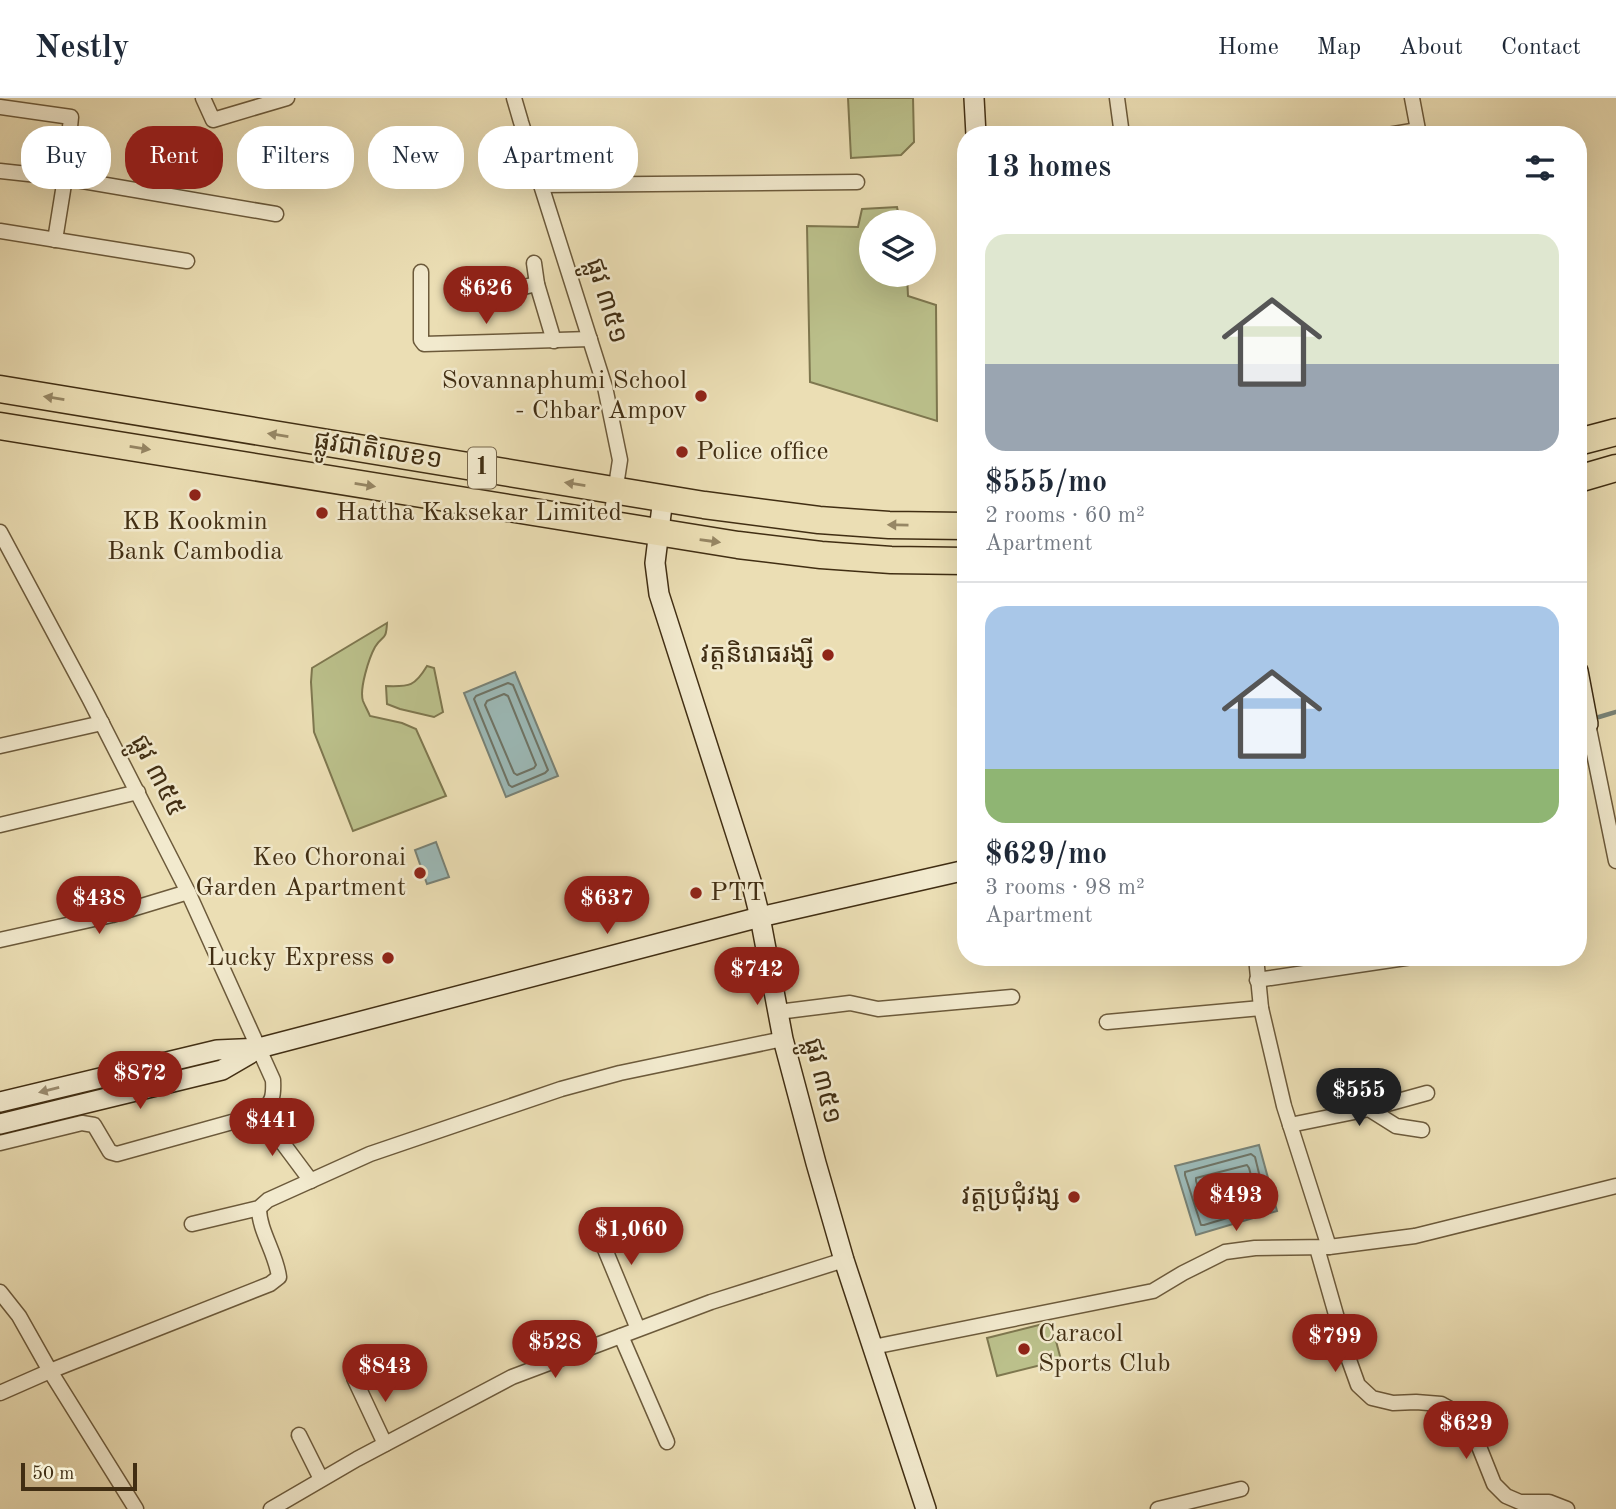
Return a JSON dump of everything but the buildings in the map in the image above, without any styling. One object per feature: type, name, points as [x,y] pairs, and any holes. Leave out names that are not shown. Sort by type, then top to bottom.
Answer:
[{"type":"highway","name":"ផ្លូវជាតិលេខ១","points":[[0,389],[663,498],[819,520],[957,526]]},
{"type":"highway","name":"ផ្លូវជាតិលេខ១","points":[[0,426],[610,525],[821,555],[957,561]]},
{"type":"highway","points":[[1587,440],[1616,432]]},
{"type":"highway","points":[[1587,476],[1616,468]]},
{"type":"main road","points":[[974,98],[976,126]]},
{"type":"main road","name":"ផ្លូវ ៣៥១","points":[[663,498],[655,563],[659,594],[747,869],[760,916],[783,1039],[844,1259],[926,1509]]},
{"type":"main road","points":[[0,1102],[217,1050],[259,1048],[760,916],[957,872]]},
{"type":"main road","points":[[0,1124],[222,1070],[259,1048]]},
{"type":"street","points":[[203,98],[213,120],[288,98]]},
{"type":"street","name":"ផ្លូវ ៣៥១","points":[[514,98],[523,126]]},
{"type":"street","points":[[1117,98],[1121,126]]},
{"type":"street","points":[[1412,98],[1417,126]]},
{"type":"street","points":[[0,107],[71,117],[70,126]]},
{"type":"street","points":[[0,171],[21,173]]},
{"type":"street","points":[[638,185],[857,183]]},
{"type":"street","points":[[111,186],[276,214]]},
{"type":"street","points":[[55,240],[63,189]]},
{"type":"street","name":"ផ្លូវ ៣៥១","points":[[542,189],[605,387],[620,460],[610,525]]},
{"type":"street","points":[[0,231],[187,261]]},
{"type":"street","points":[[534,264],[537,284],[554,341]]},
{"type":"street","points":[[421,272],[421,340],[424,345],[590,339]]},
{"type":"street","points":[[474,298],[537,284]]},
{"type":"street","name":"ផ្លូវ ៣៥៥","points":[[0,532],[138,792],[188,892],[259,1048],[273,1080],[274,1091],[271,1102],[261,1114]]},
{"type":"street","points":[[0,746],[102,723]]},
{"type":"street","points":[[1587,741],[1616,860]]},
{"type":"street","points":[[0,825],[138,792]]},
{"type":"street","points":[[0,940],[112,915],[188,892]]},
{"type":"street","points":[[1256,966],[1261,1008],[1323,1247],[1349,1360],[1358,1385],[1373,1398],[1393,1403],[1441,1405],[1461,1415],[1476,1439],[1494,1484],[1506,1496],[1520,1502],[1549,1502],[1567,1509]]},
{"type":"street","points":[[1257,980],[1328,966]]},
{"type":"street","points":[[778,1012],[850,1003],[878,1009],[1012,997]]},
{"type":"street","points":[[1107,1022],[1261,1008]]},
{"type":"street","points":[[192,1224],[259,1208],[268,1200],[370,1154],[561,1089],[620,1073],[783,1039]]},
{"type":"street","points":[[1290,1125],[1369,1109],[1427,1093]]},
{"type":"street","points":[[1369,1109],[1396,1126],[1422,1130]]},
{"type":"street","points":[[0,1143],[82,1123],[94,1125],[110,1152],[117,1153],[261,1114],[311,1181]]},
{"type":"street","points":[[873,1348],[1153,1291],[1225,1252],[1255,1248],[1323,1247],[1415,1236],[1616,1186]]},
{"type":"street","points":[[0,1393],[270,1284],[279,1277],[259,1217],[259,1208]]},
{"type":"street","points":[[592,1218],[638,1329]]},
{"type":"street","points":[[271,1509],[321,1479],[512,1377],[711,1302],[844,1259]]},
{"type":"street","points":[[0,1292],[19,1316],[133,1506],[117,1509]]},
{"type":"street","points":[[621,1336],[667,1442]]},
{"type":"street","points":[[354,1378],[385,1444]]},
{"type":"street","points":[[299,1435],[321,1479]]},
{"type":"street","points":[[1158,1509],[1241,1489]]},
{"type":"green space","points":[[848,98],[913,98],[914,142],[901,155],[851,158]]},
{"type":"green space","points":[[897,207],[898,210],[862,210]]},
{"type":"green space","points":[[859,222],[859,287],[908,287],[908,296],[936,305],[937,421],[810,382],[807,226],[858,227]]},
{"type":"green space","points":[[387,623],[385,636],[375,647],[363,682],[363,701],[370,716],[416,729],[446,796],[353,831],[314,732],[312,668]]},
{"type":"green space","points":[[427,666],[434,668],[443,712],[434,717],[387,704],[386,686],[411,684]]},
{"type":"green space","name":"Caracol Sports Club","points":[[1051,1322],[1061,1360],[997,1376],[987,1338]]},
{"type":"water","points":[[515,672],[558,776],[506,797],[464,693]]},
{"type":"water","points":[[436,842],[449,877],[427,884],[415,850]]},
{"type":"water","points":[[1259,1145],[1277,1211],[1196,1235],[1175,1166]]},
{"type":"waterway","points":[[1599,717],[1616,712]]},
{"type":"place","name":"Sovannaphumi School - Chbar Ampov","points":[[701,396]]},
{"type":"place","name":"Police office","points":[[682,452]]},
{"type":"place","name":"KB Kookmin Bank Cambodia","points":[[195,495]]},
{"type":"place","name":"Hattha Kaksekar Limited","points":[[322,513]]},
{"type":"place","name":"វត្តនិរោធរង្សី","points":[[828,655]]},
{"type":"place","name":"Keo Choronai Garden Apartment","points":[[420,873]]},
{"type":"place","name":"PTT","points":[[696,893]]},
{"type":"place","name":"Lucky Express","points":[[388,958]]},
{"type":"place","name":"វត្តប្រជុំវង្ស","points":[[1074,1197]]},
{"type":"place","name":"Caracol Sports Club","points":[[1024,1349]]}]
